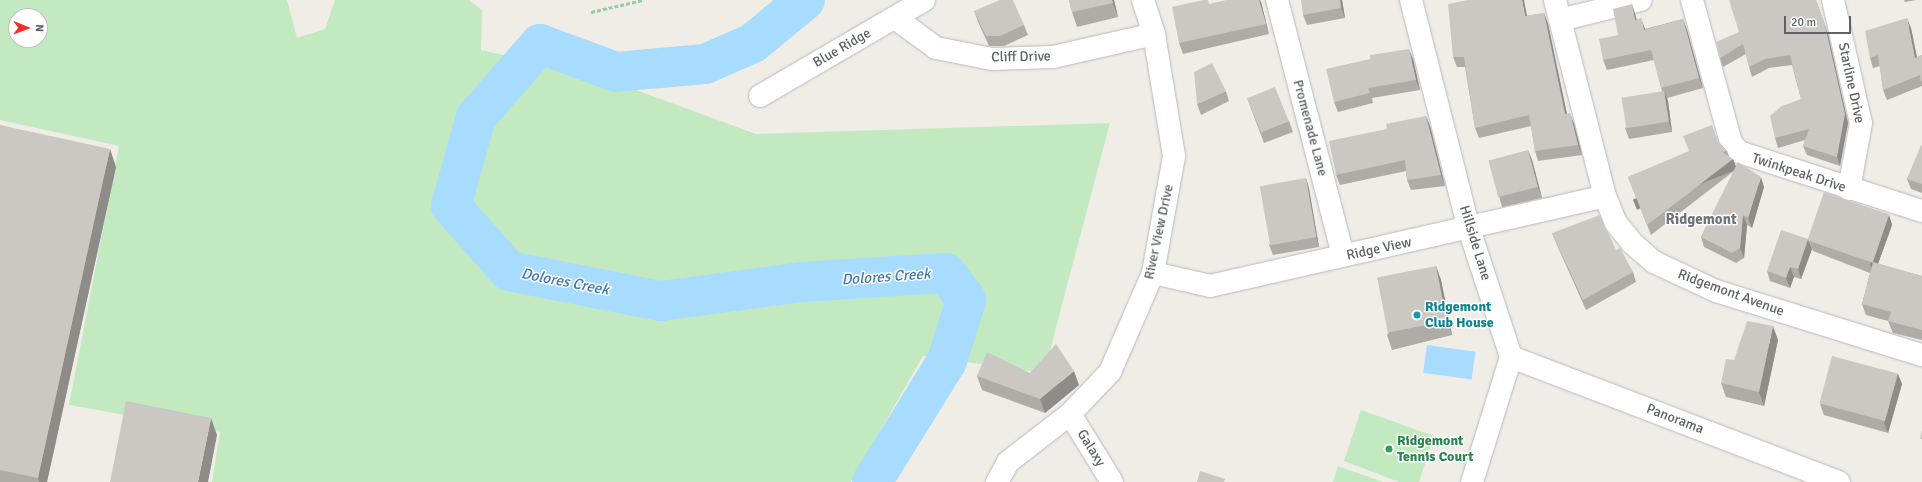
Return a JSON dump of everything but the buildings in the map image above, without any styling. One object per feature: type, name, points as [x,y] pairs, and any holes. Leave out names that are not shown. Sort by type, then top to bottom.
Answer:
[{"type":"street","name":"Blue Ridge","points":[[760,96],[924,0]]},
{"type":"street","name":"River View Drive","points":[[996,482],[1008,462],[1070,414],[1110,372],[1153,273],[1174,156],[1154,34],[1143,0]]},
{"type":"street","name":"Promenade Lane","points":[[1277,0],[1344,256]]},
{"type":"street","name":"Hillside Lane","points":[[1411,0],[1469,230],[1511,357]]},
{"type":"street","points":[[1557,10],[1641,0]]},
{"type":"street","name":"Twinkpeak Drive","points":[[1692,0],[1731,143],[1751,158],[1922,211]]},
{"type":"street","name":"Starline Drive","points":[[1833,0],[1861,123],[1849,189]]},
{"type":"street","name":"Ridgemont Avenue","points":[[1557,10],[1605,196],[1616,223],[1632,243],[1654,262],[1682,277],[1922,355]]},
{"type":"street","name":"Cliff Drive","points":[[895,18],[936,48],[992,59],[1054,57],[1154,34]]},
{"type":"street","name":"Ridge View","points":[[1153,273],[1210,286],[1469,230],[1605,196]]},
{"type":"street","points":[[1472,482],[1511,357]]},
{"type":"street","name":"Panorama","points":[[1511,357],[1839,482]]},
{"type":"street","name":"Galaxy","points":[[1070,414],[1112,482]]},
{"type":"path","points":[[591,12],[642,0]]},
{"type":"green space","points":[[0,0],[287,0],[297,38],[325,29],[335,0],[469,0],[482,10],[481,50],[508,56],[546,57],[756,134],[1110,123],[1044,373],[923,356],[851,482],[212,482],[220,432],[69,405],[119,146],[0,120]]},
{"type":"green space","name":"Ridgemont Tennis Court","points":[[1361,410],[1434,436],[1419,482],[1399,482],[1344,461]]},
{"type":"green space","points":[[1338,466],[1383,482],[1333,482]]},
{"type":"water","points":[[1427,345],[1476,352],[1472,380],[1423,373]]},
{"type":"waterway","name":"Dolores Creek","points":[[805,0],[753,43],[705,64],[616,72],[540,44],[476,117],[451,206],[509,271],[661,301],[801,282],[946,273],[966,300],[947,361],[872,482]]},
{"type":"place","name":"Ridgemont Club House","points":[[1417,315]]},
{"type":"place","name":"Ridgemont Tennis Court","points":[[1389,449]]},
{"type":"district","name":"Ridgemont","points":[[1701,220]]}]
